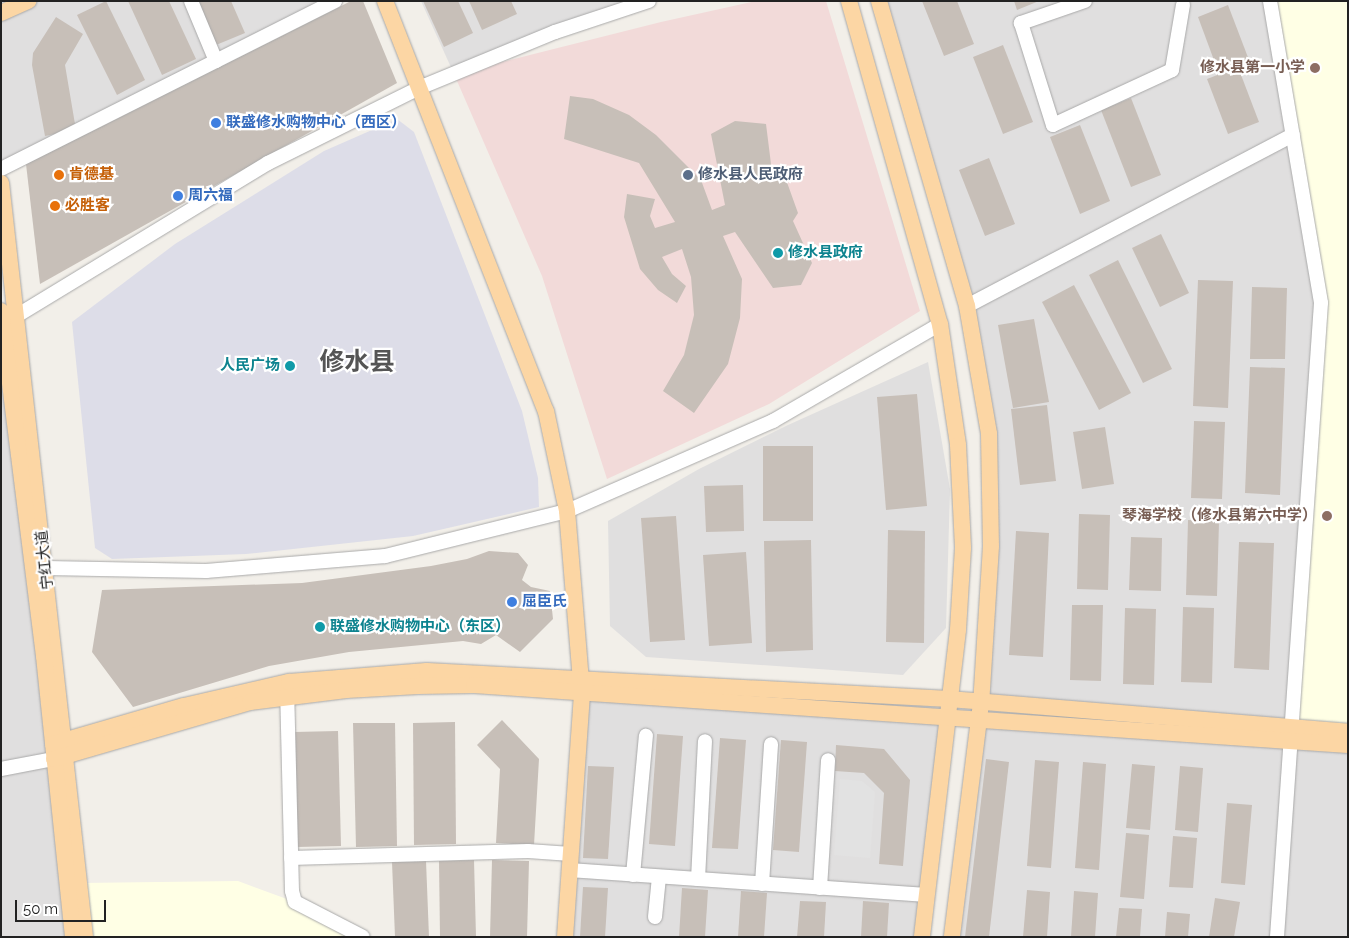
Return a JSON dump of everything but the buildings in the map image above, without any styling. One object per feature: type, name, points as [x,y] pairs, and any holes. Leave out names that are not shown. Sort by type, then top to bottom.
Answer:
[{"type":"main road","points":[[1,13],[28,1]]},
{"type":"main road","points":[[385,1],[546,411],[567,511],[582,686],[565,937]]},
{"type":"main road","points":[[849,1],[940,324],[958,445],[963,548],[958,630],[922,937]]},
{"type":"main road","points":[[879,1],[967,306],[988,434],[992,546],[980,711],[952,937]]},
{"type":"main road","name":"宁红大道","points":[[1,183],[18,315],[46,568],[73,937]]},
{"type":"main road","name":"宁红大道","points":[[1,311],[85,937]]},
{"type":"main road","points":[[60,749],[211,712],[287,689],[474,685],[582,686],[949,699],[980,711]]},
{"type":"main road","points":[[582,686],[947,716],[980,711],[1290,735],[1348,745]]},
{"type":"main road","points":[[1290,735],[1348,732]]},
{"type":"street","points":[[191,1],[216,61]]},
{"type":"street","points":[[1,169],[335,1]]},
{"type":"street","points":[[18,315],[268,164],[420,88],[555,32],[649,1]]},
{"type":"street","points":[[1086,1],[1021,23],[1053,125],[1172,70],[1185,3]]},
{"type":"street","points":[[1270,1],[1321,303],[1276,937]]},
{"type":"street","points":[[967,306],[1293,135]]},
{"type":"street","points":[[46,568],[206,571],[385,556],[567,511],[773,421],[940,324]]},
{"type":"street","points":[[287,689],[291,858],[295,902],[364,937]]},
{"type":"street","points":[[633,875],[646,736]]},
{"type":"street","points":[[698,879],[705,741]]},
{"type":"street","points":[[762,884],[770,744]]},
{"type":"street","points":[[1,769],[60,749]]},
{"type":"street","points":[[820,888],[828,760]]},
{"type":"street","points":[[291,858],[528,851],[633,875],[927,895]]},
{"type":"street","points":[[656,917],[659,876]]},
{"type":"shaded area","points":[[28,1],[335,1],[1,169],[1,13]]},
{"type":"shaded area","points":[[421,1],[644,1],[454,74]]},
{"type":"shaded area","name":"修水县人民政府","points":[[756,1],[826,1],[920,311],[769,404],[607,479],[542,276],[454,74],[661,22]]},
{"type":"shaded area","points":[[879,1],[1270,1],[1321,303],[1291,728],[981,703],[989,434],[967,306]]},
{"type":"shaded area","name":"琴海学校（修水县第六中学）","points":[[1270,1],[1348,1],[1348,732],[1291,728],[1321,303]]},
{"type":"shaded area","name":"人民广场","points":[[397,119],[414,132],[522,411],[538,478],[539,507],[413,536],[246,554],[112,559],[95,548],[72,322],[175,244],[324,151]]},
{"type":"shaded area","points":[[1,311],[73,937],[1,937]]},
{"type":"shaded area","points":[[928,362],[950,489],[946,628],[903,675],[646,657],[610,626],[608,521],[699,469],[788,425]]},
{"type":"shaded area","points":[[582,694],[947,716],[922,937],[565,937]]},
{"type":"shaded area","points":[[979,719],[1348,745],[1348,937],[952,937]]},
{"type":"shaded area","points":[[840,779],[862,781],[875,792],[870,858],[834,855]]},
{"type":"shaded area","points":[[238,881],[295,902],[363,937],[85,937],[80,883]]},
{"type":"place","name":"修水县第一小学","points":[[1315,68]]},
{"type":"place","name":"联盛修水购物中心（西区）","points":[[216,123]]},
{"type":"place","name":"肯德基","points":[[59,175]]},
{"type":"place","name":"修水县人民政府","points":[[688,175]]},
{"type":"place","name":"周六福","points":[[178,196]]},
{"type":"place","name":"必胜客","points":[[55,206]]},
{"type":"place","name":"修水县政府","points":[[778,253]]},
{"type":"place","name":"人民广场","points":[[290,366]]},
{"type":"place","name":"琴海学校（修水县第六中学）","points":[[1327,516]]},
{"type":"place","name":"屈臣氏","points":[[512,602]]},
{"type":"place","name":"联盛修水购物中心（东区）","points":[[320,627]]},
{"type":"district","name":"修水县","points":[[357,361]]}]
